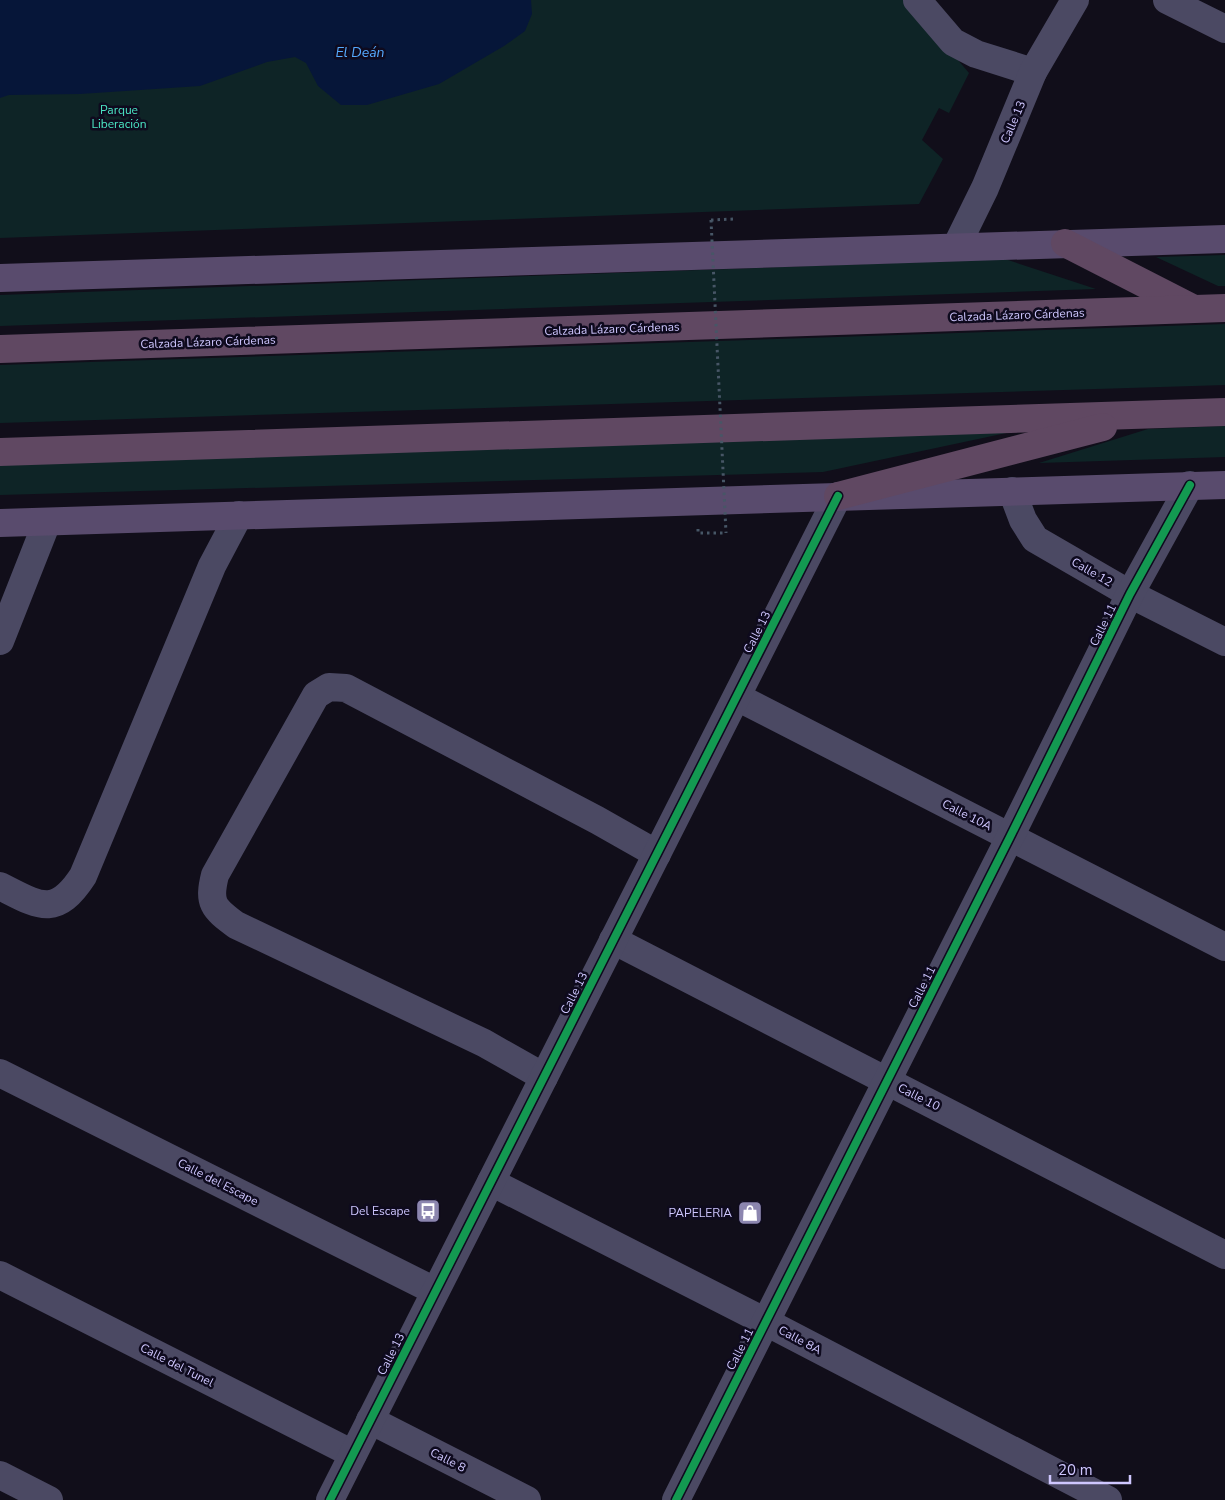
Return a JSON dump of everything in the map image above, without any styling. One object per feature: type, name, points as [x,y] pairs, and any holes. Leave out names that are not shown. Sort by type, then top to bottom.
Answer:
[{"type":"highway","points":[[1065,244],[1194,309]]},
{"type":"highway","name":"Calzada Lázaro Cárdenas","points":[[0,349],[1225,308]]},
{"type":"highway","points":[[0,452],[1225,412]]},
{"type":"highway","points":[[838,496],[1152,414]]},
{"type":"main road","points":[[0,278],[1225,239]]},
{"type":"main road","points":[[0,523],[1225,485]]},
{"type":"street","points":[[917,0],[953,42],[976,54],[1033,72]]},
{"type":"street","name":"Calle 13","points":[[956,247],[985,188],[1033,72],[1075,0]]},
{"type":"street","points":[[1167,0],[1225,29]]},
{"type":"street","name":"Calle 11","points":[[676,1500],[888,1081],[1130,594],[1190,485]]},
{"type":"street","name":"Calle 12","points":[[1012,491],[1023,520],[1035,539],[1130,594],[1225,642]]},
{"type":"street","name":"Calle 13","points":[[330,1500],[838,496]]},
{"type":"street","points":[[0,886],[37,904],[47,905],[61,900],[73,892],[83,876],[212,566],[240,516]]},
{"type":"street","points":[[0,641],[47,522]]},
{"type":"street","points":[[544,1077],[484,1042],[236,924],[223,916],[213,904],[211,890],[215,875],[316,695],[329,687],[346,688],[597,820],[657,854]]},
{"type":"street","name":"Calle 10A","points":[[736,697],[1225,947]]},
{"type":"street","name":"Calle 10","points":[[614,940],[1225,1254]]},
{"type":"street","name":"Calle del Escape","points":[[0,1073],[435,1291]]},
{"type":"street","name":"Calle 8A","points":[[491,1182],[766,1322],[1108,1500]]},
{"type":"street","name":"Calle del Tunel","points":[[0,1275],[353,1454]]},
{"type":"street","name":"Calle 8","points":[[370,1420],[527,1500]]},
{"type":"street","points":[[0,1475],[49,1500]]},
{"type":"path","points":[[698,533],[726,533],[711,220],[734,219]]},
{"type":"green space","name":"Parque Liberación","points":[[0,0],[907,0],[969,73],[949,113],[939,108],[922,140],[943,159],[919,204],[0,238]]},
{"type":"green space","points":[[1225,255],[1225,286],[1218,286],[1156,257]]},
{"type":"green space","points":[[1005,259],[1096,289],[0,326],[0,295]]},
{"type":"green space","points":[[1225,324],[1225,385],[0,423],[0,365]]},
{"type":"green space","points":[[1225,426],[1225,457],[1039,463],[1148,429]]},
{"type":"green space","points":[[1011,432],[823,472],[0,495],[0,461]]},
{"type":"water","name":"El Deán","points":[[0,0],[531,0],[532,14],[525,31],[504,46],[439,84],[367,105],[341,105],[318,86],[306,63],[295,57],[267,62],[200,86],[80,94],[9,95],[0,98]]},
{"type":"cycle path","points":[[676,1500],[1010,837],[1130,594],[1190,485]]},
{"type":"cycle path","points":[[330,1500],[838,496]]},
{"type":"place","name":"Del Escape","points":[[428,1211]]},
{"type":"place","name":"PAPELERIA","points":[[750,1213]]}]
